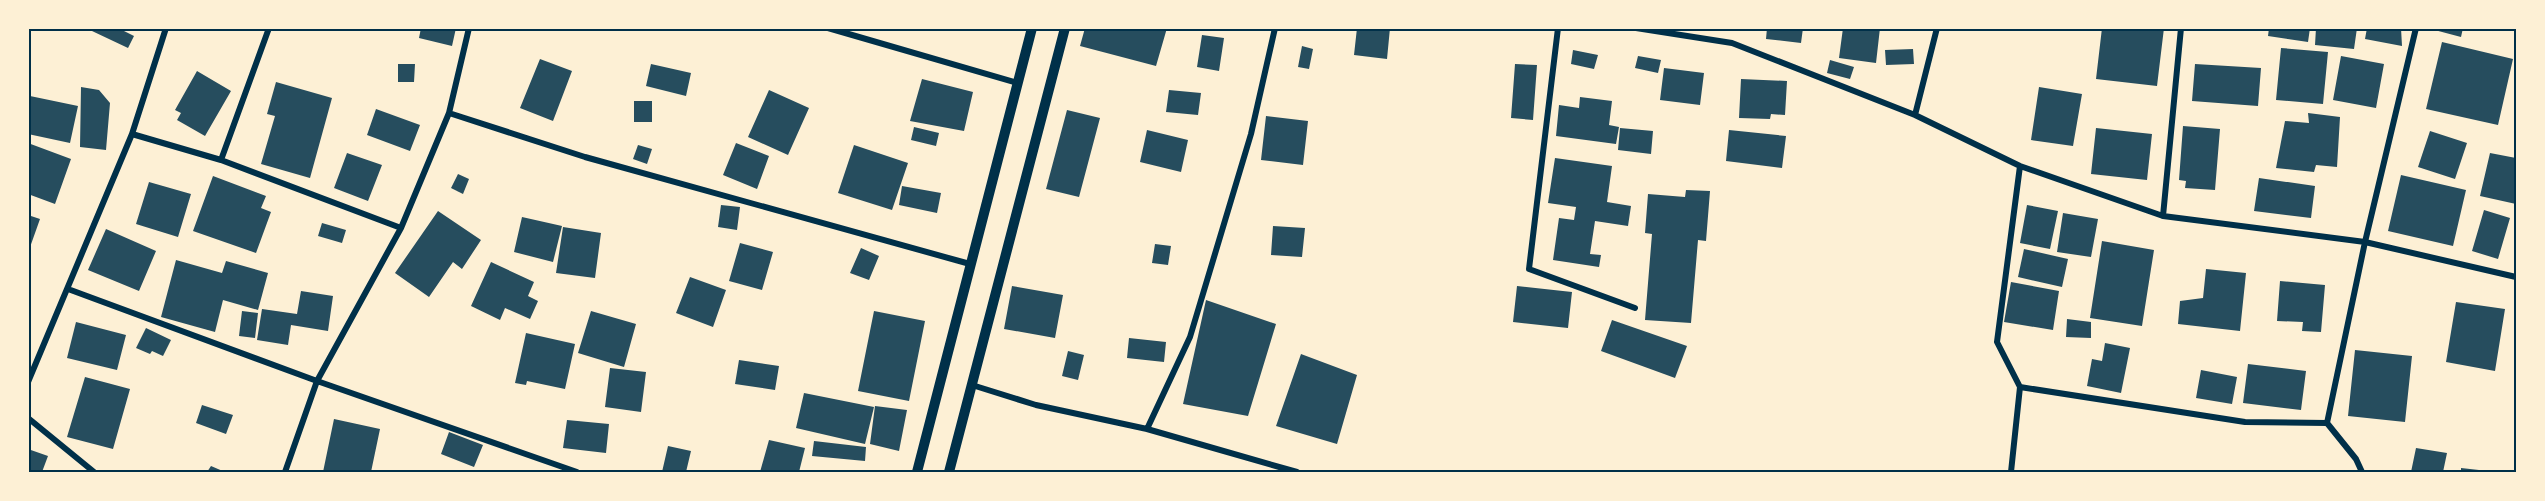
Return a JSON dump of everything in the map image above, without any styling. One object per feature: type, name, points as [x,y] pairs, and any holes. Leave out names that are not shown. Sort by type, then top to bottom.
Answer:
[{"type":"street","points":[[28,382],[132,134],[166,28]]},
{"type":"street","points":[[221,160],[269,28]]},
{"type":"street","points":[[285,472],[317,381],[401,228],[449,113],[469,28]]},
{"type":"street","points":[[828,28],[1018,83]]},
{"type":"street","points":[[917,472],[1032,28]]},
{"type":"street","points":[[949,472],[1065,28]]},
{"type":"street","points":[[1147,429],[1190,337],[1251,134],[1275,28]]},
{"type":"street","points":[[1558,28],[1529,269],[1635,308]]},
{"type":"street","points":[[1636,28],[1732,43],[1916,115],[2020,166],[2163,216],[2365,242],[2517,277]]},
{"type":"street","points":[[1916,115],[1937,28]]},
{"type":"street","points":[[2163,216],[2181,28]]},
{"type":"street","points":[[2327,423],[2365,242],[2416,28]]},
{"type":"street","points":[[449,113],[585,157],[970,264]]},
{"type":"street","points":[[132,134],[221,160],[401,228]]},
{"type":"street","points":[[2011,472],[2020,387],[1997,342],[2020,166]]},
{"type":"street","points":[[68,289],[317,381],[577,472]]},
{"type":"street","points":[[972,385],[1036,405],[1147,429],[1297,472]]},
{"type":"street","points":[[2020,387],[2245,422],[2327,423]]},
{"type":"street","points":[[28,418],[94,472]]},
{"type":"street","points":[[2327,423],[2356,459],[2362,472]]},
{"type":"building","points":[[93,28],[118,28],[134,36],[128,48],[92,31]]},
{"type":"building","points":[[421,28],[456,28],[452,46],[419,38]]},
{"type":"building","points":[[1085,28],[1167,28],[1156,66],[1080,46]]},
{"type":"building","points":[[1357,28],[1390,28],[1387,59],[1354,55]]},
{"type":"building","points":[[1767,28],[1803,28],[1801,43],[1766,39]]},
{"type":"building","points":[[1843,28],[1880,28],[1876,63],[1839,58]]},
{"type":"building","points":[[2102,28],[2164,28],[2157,86],[2096,79]]},
{"type":"building","points":[[2269,28],[2310,28],[2308,42],[2268,36]]},
{"type":"building","points":[[2316,28],[2357,28],[2354,49],[2315,45]]},
{"type":"building","points":[[2367,28],[2401,28],[2402,46],[2365,39]]},
{"type":"building","points":[[2427,28],[2463,28],[2461,37]]},
{"type":"building","points":[[1202,35],[1224,38],[1219,71],[1197,67]]},
{"type":"building","points":[[2442,42],[2513,59],[2498,125],[2426,109]]},
{"type":"building","points":[[1302,46],[1313,49],[1309,69],[1298,67]]},
{"type":"building","points":[[2281,48],[2328,52],[2323,104],[2276,100]]},
{"type":"building","points":[[1913,49],[1914,64],[1886,65],[1885,50]]},
{"type":"building","points":[[1573,50],[1598,55],[1594,69],[1571,64]]},
{"type":"building","points":[[1638,56],[1661,60],[1658,73],[1635,68]]},
{"type":"building","points":[[2341,56],[2384,64],[2376,108],[2333,100]]},
{"type":"building","points":[[540,59],[572,71],[553,121],[520,108]]},
{"type":"building","points":[[1830,60],[1854,67],[1850,79],[1827,73]]},
{"type":"building","points":[[398,64],[415,64],[414,82],[398,82]]},
{"type":"building","points":[[651,64],[691,73],[686,96],[646,86]]},
{"type":"building","points":[[1515,64],[1537,65],[1533,120],[1511,118]]},
{"type":"building","points":[[2195,64],[2261,68],[2258,106],[2192,101]]},
{"type":"building","points":[[1664,68],[1704,73],[1700,105],[1660,100]]},
{"type":"building","points":[[197,71],[231,91],[205,136],[177,120],[181,113],[175,110]]},
{"type":"building","points":[[922,79],[973,92],[964,131],[910,121]]},
{"type":"building","points":[[1741,79],[1787,81],[1785,115],[1771,114],[1770,119],[1739,118]]},
{"type":"building","points":[[276,82],[332,98],[310,178],[261,164],[275,116],[267,114]]},
{"type":"building","points":[[81,87],[99,90],[110,103],[106,150],[80,147]]},
{"type":"building","points":[[2039,87],[2082,94],[2073,146],[2031,140]]},
{"type":"building","points":[[769,90],[809,108],[788,155],[748,137]]},
{"type":"building","points":[[1169,90],[1201,93],[1198,115],[1166,112]]},
{"type":"building","points":[[30,96],[78,106],[70,143],[28,134]]},
{"type":"building","points":[[1580,97],[1612,101],[1609,125],[1619,127],[1616,144],[1556,136],[1559,105],[1579,108]]},
{"type":"building","points":[[634,101],[652,101],[652,122],[634,122]]},
{"type":"building","points":[[376,109],[420,125],[410,151],[367,135]]},
{"type":"building","points":[[1067,110],[1100,118],[1079,197],[1046,189]]},
{"type":"building","points":[[2308,113],[2340,117],[2337,167],[2316,165],[2314,172],[2276,168],[2285,121],[2309,123]]},
{"type":"building","points":[[1266,116],[1308,121],[1303,165],[1261,160]]},
{"type":"building","points":[[2183,126],[2220,129],[2215,190],[2185,188],[2186,181],[2179,180]]},
{"type":"building","points":[[914,127],[939,133],[936,146],[911,140]]},
{"type":"building","points":[[1620,128],[1653,131],[1651,154],[1618,150]]},
{"type":"building","points":[[2096,128],[2152,134],[2147,180],[2091,174]]},
{"type":"building","points":[[1147,130],[1188,140],[1181,172],[1140,162]]},
{"type":"building","points":[[1729,130],[1786,136],[1782,168],[1726,161]]},
{"type":"building","points":[[2430,131],[2467,143],[2455,179],[2418,167]]},
{"type":"building","points":[[28,143],[71,159],[55,204],[28,194]]},
{"type":"building","points":[[736,143],[769,156],[757,189],[723,175]]},
{"type":"building","points":[[638,145],[652,149],[647,164],[633,159]]},
{"type":"building","points":[[854,145],[908,163],[892,210],[838,193]]},
{"type":"building","points":[[347,153],[382,165],[368,201],[334,188]]},
{"type":"building","points":[[2490,153],[2516,158],[2516,204],[2480,196]]},
{"type":"building","points":[[1555,158],[1612,166],[1607,202],[1631,206],[1628,226],[1595,221],[1590,254],[1601,255],[1599,267],[1553,260],[1559,218],[1574,220],[1576,207],[1548,203]]},
{"type":"building","points":[[458,174],[469,179],[463,194],[451,188]]},
{"type":"building","points":[[2401,175],[2466,190],[2453,246],[2388,231]]},
{"type":"building","points":[[213,176],[266,196],[261,208],[271,212],[256,253],[193,231]]},
{"type":"building","points":[[2259,178],[2315,186],[2311,218],[2254,211]]},
{"type":"building","points":[[149,182],[191,194],[178,237],[136,224]]},
{"type":"building","points":[[902,186],[941,193],[937,213],[899,205]]},
{"type":"building","points":[[1686,190],[1710,191],[1706,241],[1698,240],[1691,323],[1645,320],[1652,234],[1645,233],[1648,194],[1685,197]]},
{"type":"building","points":[[721,205],[740,207],[737,230],[718,227]]},
{"type":"building","points":[[2027,205],[2058,211],[2050,249],[2020,243]]},
{"type":"building","points":[[2484,210],[2510,218],[2498,259],[2472,251]]},
{"type":"building","points":[[438,211],[481,240],[462,269],[453,262],[429,297],[395,273]]},
{"type":"building","points":[[2063,213],[2098,219],[2091,257],[2057,252]]},
{"type":"building","points":[[28,215],[40,219],[29,250],[28,250]]},
{"type":"building","points":[[522,217],[562,226],[553,262],[514,252]]},
{"type":"building","points":[[322,223],[346,230],[342,243],[318,236]]},
{"type":"building","points":[[1273,226],[1305,228],[1302,257],[1271,255]]},
{"type":"building","points":[[563,227],[601,233],[595,278],[556,273]]},
{"type":"building","points":[[106,229],[156,251],[139,291],[88,270]]},
{"type":"building","points":[[2102,241],[2154,250],[2142,326],[2090,318]]},
{"type":"building","points":[[740,243],[773,252],[762,290],[729,281]]},
{"type":"building","points":[[1155,244],[1171,246],[1168,265],[1152,263]]},
{"type":"building","points":[[861,248],[879,256],[869,280],[850,273]]},
{"type":"building","points":[[2024,249],[2068,259],[2062,287],[2018,277]]},
{"type":"building","points":[[176,260],[222,273],[226,261],[268,273],[258,310],[223,300],[215,332],[161,317]]},
{"type":"building","points":[[491,262],[534,282],[528,296],[538,301],[530,319],[505,308],[500,320],[471,306]]},
{"type":"building","points":[[2206,269],[2246,273],[2240,331],[2178,324],[2180,301],[2203,298]]},
{"type":"building","points":[[690,277],[726,290],[713,327],[676,313]]},
{"type":"building","points":[[2280,281],[2325,285],[2321,332],[2302,331],[2303,322],[2277,321]]},
{"type":"building","points":[[2011,282],[2059,291],[2053,330],[2004,322]]},
{"type":"building","points":[[1012,286],[1063,295],[1055,338],[1004,329]]},
{"type":"building","points":[[1517,286],[1572,292],[1568,328],[1513,322]]},
{"type":"building","points":[[301,291],[333,296],[328,331],[291,325],[288,345],[257,340],[262,309],[297,314]]},
{"type":"building","points":[[1206,300],[1276,324],[1248,416],[1183,404]]},
{"type":"building","points":[[2456,302],[2505,309],[2495,371],[2446,362]]},
{"type":"building","points":[[242,311],[258,313],[255,338],[239,336]]},
{"type":"building","points":[[591,311],[636,324],[624,367],[578,353]]},
{"type":"building","points":[[874,311],[925,321],[909,401],[858,391]]},
{"type":"building","points":[[2067,319],[2091,322],[2091,338],[2066,337]]},
{"type":"building","points":[[1612,320],[1687,346],[1675,378],[1601,351]]},
{"type":"building","points":[[76,322],[126,335],[117,370],[67,358]]},
{"type":"building","points":[[146,328],[171,340],[163,356],[136,348]]},
{"type":"building","points":[[526,333],[575,344],[565,389],[527,381],[526,385],[515,383]]},
{"type":"building","points":[[1129,338],[1166,342],[1164,362],[1127,358]]},
{"type":"building","points":[[2105,343],[2130,348],[2121,393],[2087,386],[2092,359],[2102,361]]},
{"type":"building","points":[[2355,350],[2412,356],[2405,422],[2348,416]]},
{"type":"building","points":[[1068,351],[1084,355],[1078,380],[1062,376]]},
{"type":"building","points":[[1301,354],[1357,375],[1337,444],[1276,426]]},
{"type":"building","points":[[739,360],[779,366],[775,390],[735,384]]},
{"type":"building","points":[[2248,364],[2306,371],[2301,410],[2243,403]]},
{"type":"building","points":[[610,368],[646,372],[641,412],[605,407]]},
{"type":"building","points":[[2201,370],[2237,377],[2232,404],[2196,398]]},
{"type":"building","points":[[85,377],[130,389],[113,449],[67,437]]},
{"type":"building","points":[[804,393],[874,407],[865,444],[796,428]]},
{"type":"building","points":[[202,405],[233,415],[226,434],[196,423]]},
{"type":"building","points":[[875,406],[907,410],[899,451],[870,444]]},
{"type":"building","points":[[334,419],[380,429],[371,472],[323,472]]},
{"type":"building","points":[[567,420],[609,424],[606,453],[563,448]]},
{"type":"building","points":[[449,432],[483,445],[474,467],[441,454]]},
{"type":"building","points":[[769,440],[805,448],[799,472],[760,472]]},
{"type":"building","points":[[814,441],[866,447],[865,461],[812,456]]},
{"type":"building","points":[[668,446],[691,451],[686,472],[662,472]]},
{"type":"building","points":[[2416,448],[2447,453],[2443,472],[2411,472]]},
{"type":"building","points":[[28,449],[48,456],[42,472],[28,472]]},
{"type":"building","points":[[211,466],[225,472],[207,472]]},
{"type":"building","points":[[2461,468],[2488,471],[2461,472]]},
{"type":"building","points":[[2219,470],[2242,471],[2242,472],[2218,472]]}]
